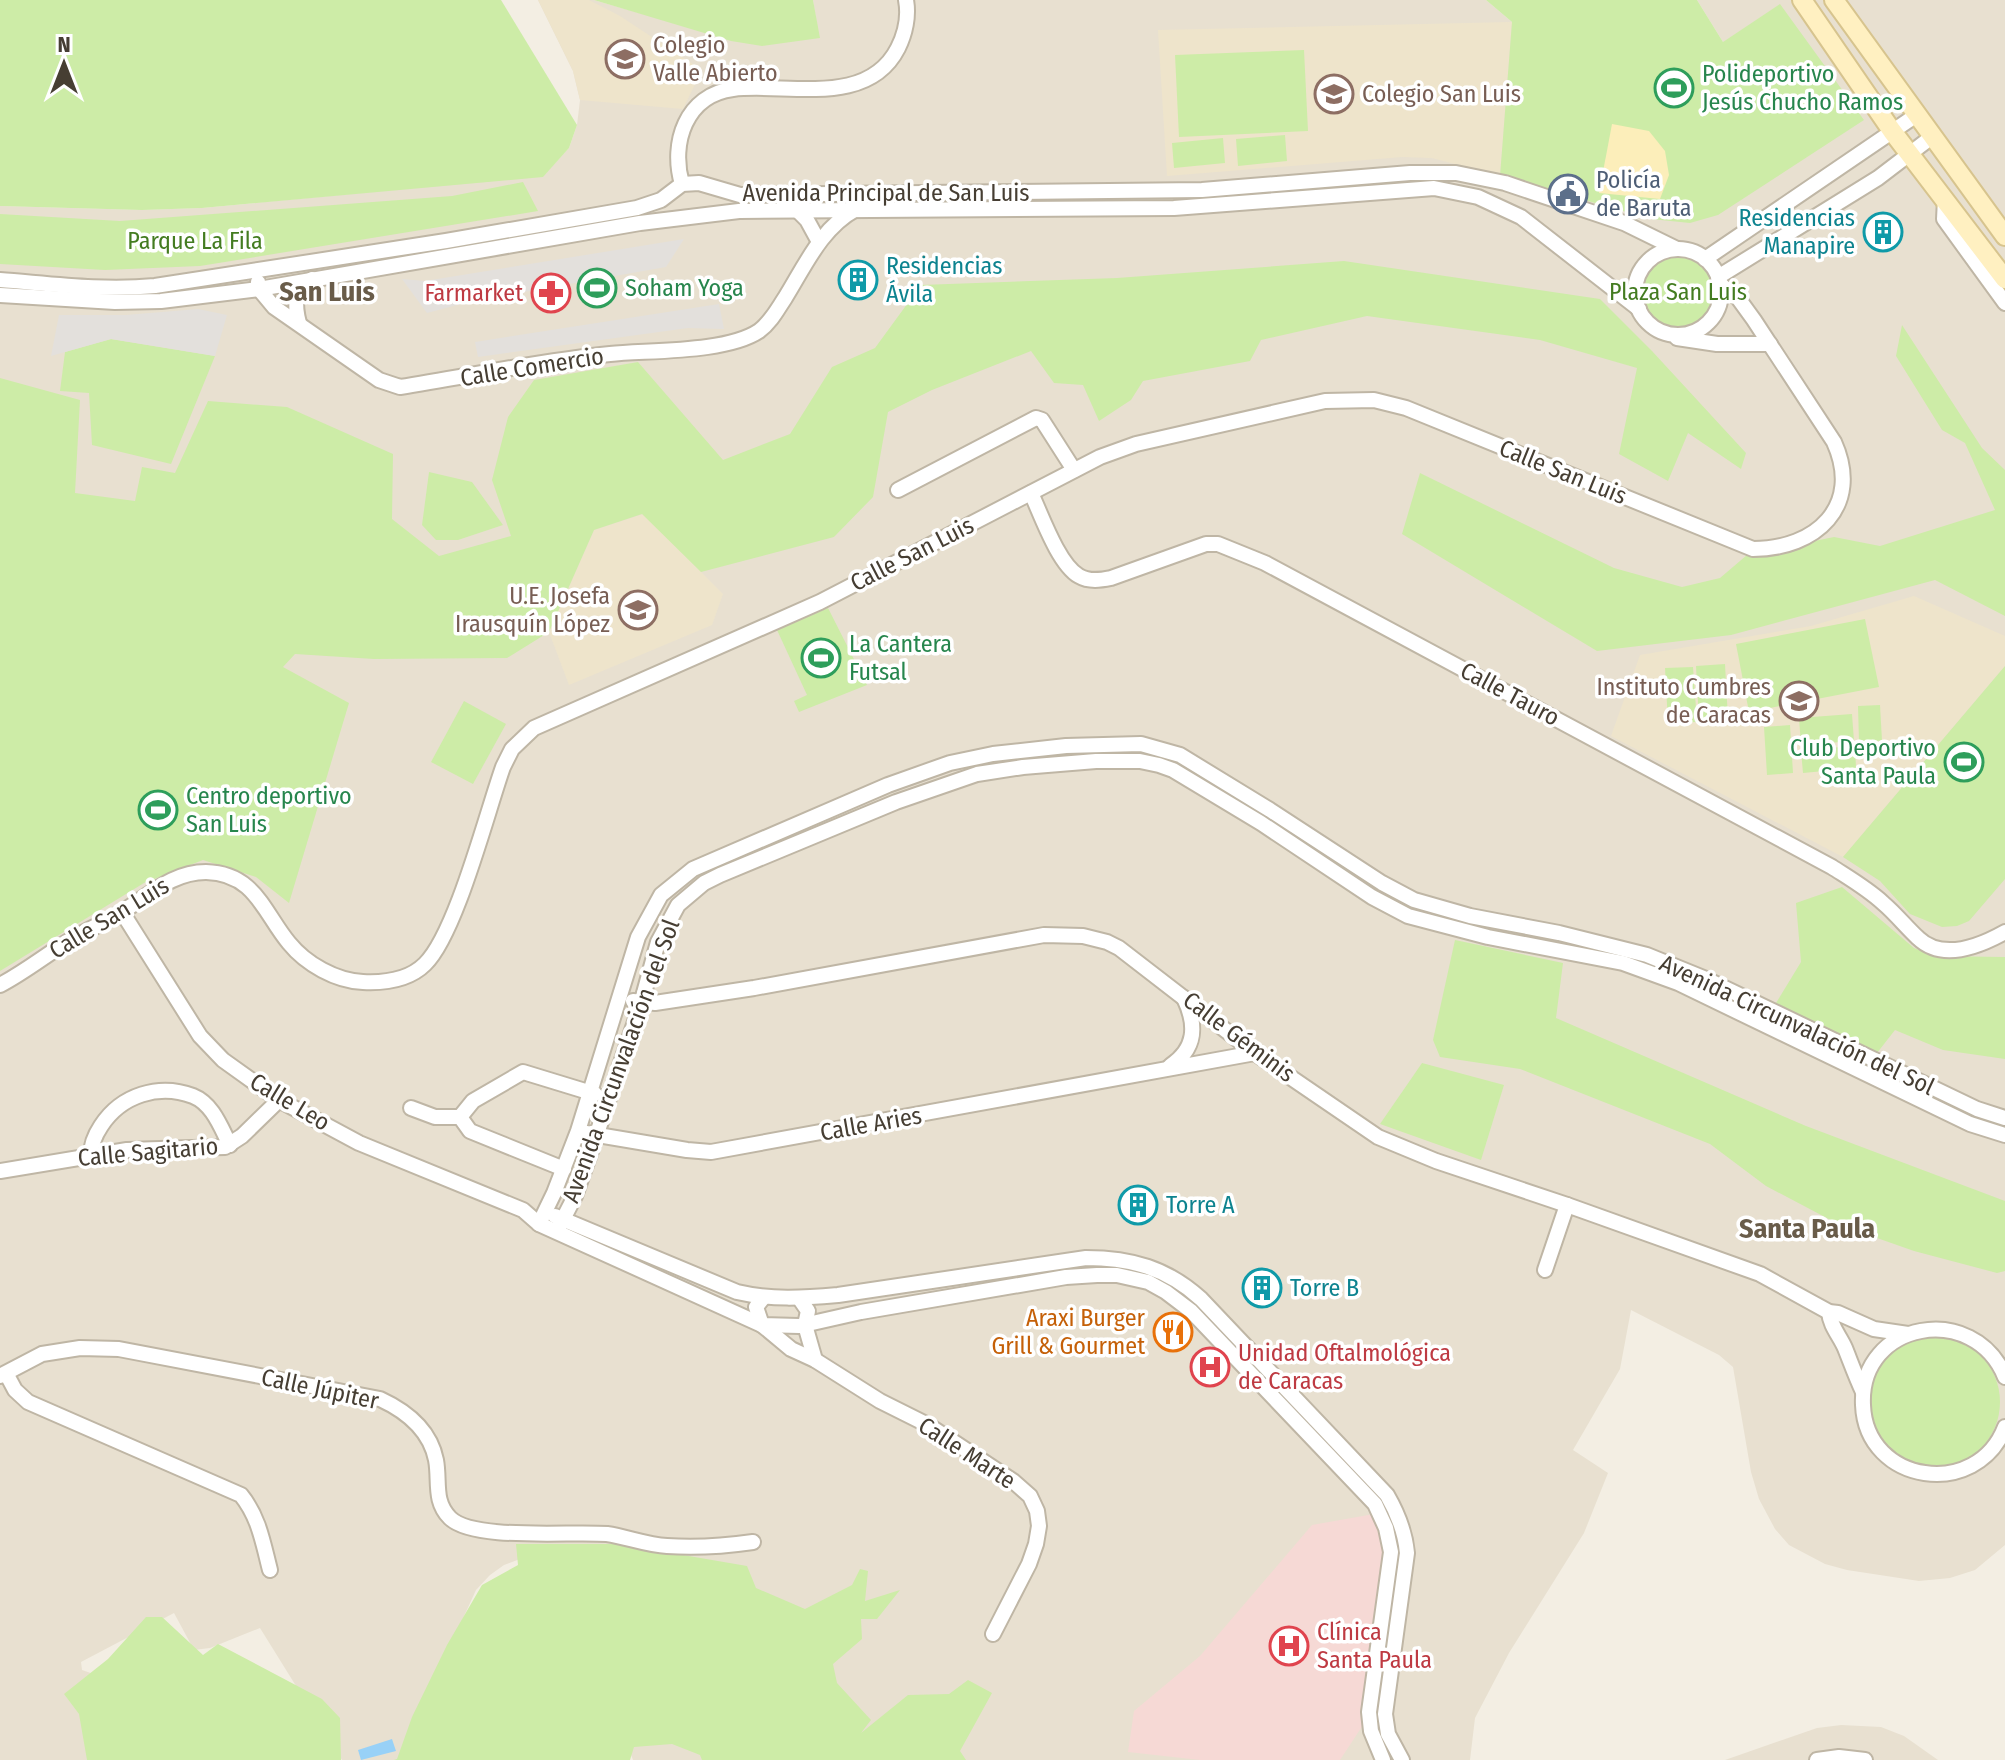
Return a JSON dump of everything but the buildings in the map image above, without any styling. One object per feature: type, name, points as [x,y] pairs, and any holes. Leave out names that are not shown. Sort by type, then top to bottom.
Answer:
[{"type":"main road","points":[[1802,0],[1892,131],[2005,279]]},
{"type":"main road","points":[[1834,0],[2005,236]]},
{"type":"street","points":[[684,217],[672,205],[678,186],[680,134],[685,120],[701,101],[734,89],[832,89],[860,82],[874,74],[896,52],[906,23],[906,0]]},
{"type":"street","points":[[1705,259],[1918,114]]},
{"type":"street","points":[[1719,281],[1878,178],[1933,136]]},
{"type":"street","name":"Avenida Principal de San Luis","points":[[678,186],[699,183],[740,195],[1105,193],[1202,190],[1410,173],[1456,173],[1505,183],[1624,223],[1677,249]]},
{"type":"street","points":[[0,280],[122,289],[203,278],[637,208],[653,204],[678,186]]},
{"type":"street","name":"Avenida Principal de San Luis","points":[[0,295],[115,302],[205,296],[684,217],[739,211],[1174,208],[1416,189],[1451,190],[1478,197],[1521,217],[1639,309]]},
{"type":"street","points":[[1945,199],[1944,219],[2005,303]]},
{"type":"street","name":"Calle Comercio","points":[[259,289],[274,307],[379,380],[400,387],[609,354],[672,351],[756,333],[769,322],[819,242],[837,221],[856,209]]},
{"type":"street","points":[[797,210],[807,220],[819,242]]},
{"type":"street","points":[[1669,334],[1694,331],[1708,322],[1717,308],[1719,281],[1705,259],[1677,249],[1659,254],[1639,273],[1635,291],[1639,309],[1651,325],[1669,334],[1690,341],[1770,344]]},
{"type":"street","points":[[259,289],[260,278],[276,267]]},
{"type":"street","points":[[203,278],[215,285],[205,296]]},
{"type":"street","points":[[299,323],[296,299],[302,285],[313,279]]},
{"type":"street","name":"Calle San Luis","points":[[0,985],[172,879],[193,873],[218,874],[239,881],[259,897],[288,943],[318,968],[357,982],[396,979],[409,974],[424,965],[444,935],[503,767],[512,749],[534,728],[820,602],[1074,470],[1136,444],[1325,401],[1374,400],[1421,414],[1753,549],[1784,547],[1809,537],[1829,517],[1843,485],[1841,458],[1834,442],[1770,344],[1738,298],[1719,281]]},
{"type":"street","points":[[898,490],[1036,418],[1042,420],[1074,470]]},
{"type":"street","name":"Calle Tauro","points":[[1031,493],[1065,560],[1080,576],[1099,580],[1111,578],[1206,544],[1232,549],[1279,570],[1832,867],[1881,901],[1930,947],[1946,950],[1968,948],[1987,943],[2005,932]]},
{"type":"street","name":"Avenida Circunvalación del Sol","points":[[1402,1760],[1388,1734],[1385,1714],[1406,1561],[1405,1537],[1396,1509],[1387,1495],[1189,1288],[1162,1271],[1139,1263],[1086,1258],[838,1295],[764,1297],[737,1292],[542,1218],[578,1131],[638,937],[651,910],[676,881],[711,860],[950,763],[993,754],[1141,744],[1180,755],[1382,883],[1414,900],[1470,916],[1559,933],[1647,955],[1706,979],[1977,1109],[2005,1118]]},
{"type":"street","name":"Avenida Circunvalación del Sol","points":[[560,1225],[575,1196],[590,1154],[641,1004],[658,942],[670,917],[689,893],[720,875],[957,779],[997,770],[1120,760],[1173,770],[1261,823],[1372,897],[1408,916],[1488,937],[1641,969],[1678,983],[1970,1124],[2005,1135]]},
{"type":"street","points":[[856,799],[863,815]]},
{"type":"street","name":"Calle Leo","points":[[122,912],[200,1036],[223,1060],[279,1100],[359,1143],[542,1218]]},
{"type":"street","points":[[2005,926],[2005,939]]},
{"type":"street","name":"Calle Géminis","points":[[621,998],[641,1004],[754,988],[1044,935],[1065,934],[1107,942],[1182,994],[1255,1053],[1378,1137],[1436,1161],[1760,1274],[1829,1312],[1874,1329],[1908,1334],[1938,1329],[1968,1336],[1992,1354],[2005,1377]]},
{"type":"street","points":[[1164,1070],[1183,1056],[1192,1041],[1191,1015],[1182,994]]},
{"type":"street","name":"Calle Aries","points":[[578,1131],[711,1152],[1255,1053]]},
{"type":"street","points":[[460,1117],[473,1101],[523,1072],[607,1098]]},
{"type":"street","points":[[91,1155],[97,1133],[115,1109],[129,1098],[162,1091],[194,1097],[206,1106],[219,1120],[230,1145]]},
{"type":"street","name":"Calle Sagitario","points":[[0,1171],[142,1149],[219,1148],[230,1145],[279,1100]]},
{"type":"street","points":[[411,1108],[435,1117],[460,1117]]},
{"type":"street","points":[[460,1117],[470,1131],[564,1169]]},
{"type":"street","points":[[571,1149],[582,1147],[590,1154]]},
{"type":"street","points":[[554,1193],[561,1197],[575,1196]]},
{"type":"street","points":[[1545,1270],[1567,1205]]},
{"type":"street","name":"Avenida Circunvalación del Sol","points":[[560,1225],[762,1325],[805,1325],[842,1315],[1066,1277],[1117,1275],[1157,1286],[1180,1301],[1375,1504],[1381,1516],[1389,1539],[1390,1566],[1369,1712],[1371,1731],[1383,1760]]},
{"type":"street","points":[[762,1325],[756,1307],[764,1297]]},
{"type":"street","points":[[799,1298],[808,1311],[805,1325],[815,1360]]},
{"type":"street","points":[[1829,1312],[1863,1392]]},
{"type":"street","name":"Calle Marte","points":[[762,1325],[791,1349],[928,1425],[1013,1481],[1030,1496],[1039,1526],[1036,1544],[993,1634]]},
{"type":"street","points":[[1908,1334],[1881,1353],[1869,1371],[1863,1392],[1863,1407],[1871,1436],[1879,1448],[1902,1467],[1931,1475],[1946,1474],[1975,1464],[1987,1455],[2005,1427]]},
{"type":"street","name":"Calle Júpiter","points":[[3,1375],[20,1363],[42,1354],[80,1348],[119,1349],[380,1399],[399,1408],[422,1430],[436,1460],[437,1496],[451,1519],[463,1527],[489,1531],[609,1534],[665,1546],[716,1547],[753,1542]]},
{"type":"street","points":[[3,1375],[28,1402],[241,1495],[257,1520],[270,1570]]},
{"type":"street","points":[[1987,1455],[2005,1455]]},
{"type":"street","points":[[1817,1760],[1839,1757],[1865,1760]]},
{"type":"shaded area","points":[[538,0],[594,0],[646,15],[819,38],[813,0],[1486,0],[1512,22],[1723,42],[1697,0],[2005,0],[2005,1545],[1975,1570],[1950,1578],[1919,1581],[1825,1564],[1789,1545],[1775,1529],[1759,1499],[1751,1472],[1733,1367],[1719,1355],[1631,1310],[1620,1369],[1573,1450],[1608,1473],[1584,1533],[1509,1653],[1475,1718],[1470,1760],[633,1760],[625,1739],[528,1556],[504,1565],[476,1590],[449,1649],[409,1760],[342,1760],[260,1628],[210,1648],[194,1650],[174,1613],[81,1662],[82,1670],[134,1688],[139,1760],[0,1760],[0,206],[142,210],[202,208],[543,176],[569,148],[577,125],[580,100],[573,71]]},
{"type":"shaded area","name":"Colegio Valle Abierto","points":[[538,0],[589,0],[620,16],[702,70],[683,109],[580,100],[573,71]]},
{"type":"shaded area","name":"Colegio San Luis","points":[[1512,22],[1500,176],[1432,158],[1402,157],[1167,176],[1158,30]]},
{"type":"shaded area","points":[[684,239],[666,267],[472,301],[427,313],[402,279],[425,281]]},
{"type":"shaded area","points":[[719,304],[724,329],[688,328],[478,357],[475,342]]},
{"type":"shaded area","points":[[198,309],[227,315],[215,356],[111,339],[51,356],[59,315],[126,315]]},
{"type":"shaded area","name":"U.E. Josefa Irausquín López","points":[[643,514],[723,594],[712,625],[569,685],[549,632],[594,530]]},
{"type":"shaded area","name":"Instituto Cumbres de Caracas","points":[[1914,596],[2005,636],[2005,666],[1843,857],[1611,736],[1640,655],[1811,626]]},
{"type":"shaded area","name":"Clínica Santa Paula","points":[[1374,1514],[1384,1541],[1363,1725],[1340,1760],[1200,1760],[1128,1752],[1134,1711],[1200,1656],[1312,1525]]},
{"type":"shaded area","points":[[1841,1725],[1881,1727],[1904,1736],[1938,1760],[1725,1760],[1817,1728]]},
{"type":"green space","points":[[0,0],[501,0],[577,125],[569,148],[543,177],[202,208],[142,210],[0,206]]},
{"type":"green space","points":[[594,0],[813,0],[820,38],[762,46],[731,41]]},
{"type":"green space","name":"Polideportivo Jesús Chucho Ramos","points":[[1486,0],[1697,0],[1723,42],[1780,4],[1864,120],[1718,215],[1690,223],[1651,219],[1500,176],[1512,22]]},
{"type":"green space","points":[[1304,50],[1308,131],[1179,137],[1175,55]]},
{"type":"green space","points":[[1285,135],[1287,161],[1238,166],[1236,139]]},
{"type":"green space","points":[[1223,138],[1225,163],[1174,168],[1172,143]]},
{"type":"green space","name":"Parque La Fila","points":[[523,182],[538,211],[200,266],[105,270],[0,264],[0,214],[120,221],[452,196]]},
{"type":"green space","name":"Plaza San Luis","points":[[1678,249],[1694,253],[1708,262],[1717,276],[1721,292],[1717,308],[1708,322],[1694,331],[1678,335],[1662,331],[1648,322],[1639,308],[1635,292],[1639,276],[1648,262],[1662,253]]},
{"type":"green space","points":[[1344,261],[1600,299],[1746,453],[1741,469],[1688,433],[1668,481],[1619,454],[1637,368],[1540,340],[1367,316],[1261,340],[1250,361],[1143,381],[1131,400],[1099,421],[1083,385],[1054,383],[1031,351],[932,390],[888,412],[873,497],[834,537],[701,572],[642,514],[594,530],[549,632],[507,658],[374,659],[295,654],[283,667],[349,703],[289,903],[256,877],[203,860],[144,883],[0,971],[0,378],[80,400],[75,493],[135,501],[142,467],[175,473],[208,401],[287,407],[393,454],[392,519],[439,556],[511,536],[492,480],[508,417],[534,380],[638,362],[723,460],[790,434],[832,367],[875,348],[921,285],[1117,278]]},
{"type":"green space","points":[[1902,325],[1982,448],[2005,470],[2005,616],[1935,580],[1731,635],[1597,651],[1402,534],[1420,473],[1614,568],[1682,587],[1720,578],[1747,555],[1834,537],[1880,546],[1995,510],[1965,443],[1942,430],[1896,356]]},
{"type":"green space","points":[[111,339],[215,356],[171,464],[92,445],[89,393],[60,391],[65,352]]},
{"type":"green space","points":[[429,472],[472,482],[503,525],[458,540],[436,540],[422,525]]},
{"type":"green space","name":"La Cantera Futsal","points":[[828,608],[867,685],[799,712],[794,701],[807,695],[777,630]]},
{"type":"green space","points":[[1865,619],[1879,687],[1749,712],[1736,644]]},
{"type":"green space","points":[[1725,664],[1728,719],[1699,721],[1696,666]]},
{"type":"green space","name":"Club Deportivo Santa Paula","points":[[2005,666],[2005,879],[1969,921],[1942,927],[1910,914],[1880,881],[1843,857]]},
{"type":"green space","points":[[1693,667],[1697,722],[1668,723],[1665,668]]},
{"type":"green space","points":[[464,701],[506,724],[473,784],[431,762]]},
{"type":"green space","points":[[1880,705],[1882,741],[1859,742],[1858,706]]},
{"type":"green space","points":[[1852,714],[1854,741],[1801,745],[1799,718]]},
{"type":"green space","points":[[1790,725],[1793,773],[1767,775],[1764,727]]},
{"type":"green space","points":[[1855,746],[1856,768],[1803,773],[1801,750]]},
{"type":"green space","points":[[1842,887],[1914,948],[1935,956],[2005,957],[2005,1059],[1943,1050],[1895,1030],[1877,1053],[1776,1003],[1801,962],[1796,903]]},
{"type":"green space","points":[[1455,940],[1563,963],[1556,1018],[1806,1126],[2005,1201],[2005,1271],[1997,1273],[1914,1251],[1840,1225],[1766,1186],[1710,1144],[1520,1069],[1440,1057],[1433,1040]]},
{"type":"green space","points":[[1422,1063],[1504,1085],[1481,1160],[1380,1124]]},
{"type":"green space","points":[[1934,1336],[1959,1341],[1981,1355],[1995,1377],[2000,1402],[1995,1427],[1981,1449],[1959,1463],[1934,1468],[1909,1463],[1887,1449],[1873,1427],[1868,1402],[1873,1377],[1887,1355],[1909,1341]]},
{"type":"green space","points":[[516,1544],[619,1544],[747,1566],[756,1588],[805,1609],[852,1585],[860,1569],[868,1571],[865,1601],[900,1590],[877,1619],[861,1619],[862,1639],[833,1664],[837,1683],[871,1720],[861,1733],[908,1695],[949,1694],[968,1680],[992,1693],[960,1751],[966,1760],[702,1760],[700,1755],[672,1744],[634,1747],[630,1760],[394,1760],[447,1645],[482,1585],[518,1565]]},
{"type":"green space","points":[[146,1617],[162,1617],[203,1655],[218,1644],[322,1699],[340,1718],[341,1760],[87,1760],[79,1714],[64,1694],[108,1659]]},
{"type":"sand","points":[[1612,124],[1649,131],[1665,151],[1669,175],[1660,199],[1599,193]]},
{"type":"water","points":[[392,1739],[396,1751],[361,1760],[358,1750]]},
{"type":"place","name":"Colegio Valle Abierto","points":[[625,59]]},
{"type":"place","name":"Polideportivo Jesús Chucho Ramos","points":[[1674,88]]},
{"type":"place","name":"Colegio San Luis","points":[[1334,94]]},
{"type":"place","name":"Policía de Baruta","points":[[1568,194]]},
{"type":"place","name":"Residencias Manapire","points":[[1883,232]]},
{"type":"place","name":"Residencias Ávila","points":[[858,280]]},
{"type":"place","name":"Soham Yoga","points":[[597,288]]},
{"type":"place","name":"Farmarket","points":[[551,293]]},
{"type":"place","name":"U.E. Josefa Irausquín López","points":[[638,610]]},
{"type":"place","name":"La Cantera Futsal","points":[[821,658]]},
{"type":"place","name":"Instituto Cumbres de Caracas","points":[[1799,701]]},
{"type":"place","name":"Club Deportivo Santa Paula","points":[[1964,762]]},
{"type":"place","name":"Centro deportivo San Luis","points":[[158,810]]},
{"type":"place","name":"Torre A","points":[[1138,1205]]},
{"type":"place","name":"Torre B","points":[[1262,1288]]},
{"type":"place","name":"Araxi Burger Grill & Gourmet","points":[[1173,1332]]},
{"type":"place","name":"Unidad Oftalmológica de Caracas","points":[[1210,1367]]},
{"type":"place","name":"Clínica Santa Paula","points":[[1289,1646]]},
{"type":"district","name":"San Luis","points":[[327,291]]},
{"type":"district","name":"Santa Paula","points":[[1807,1228]]}]
